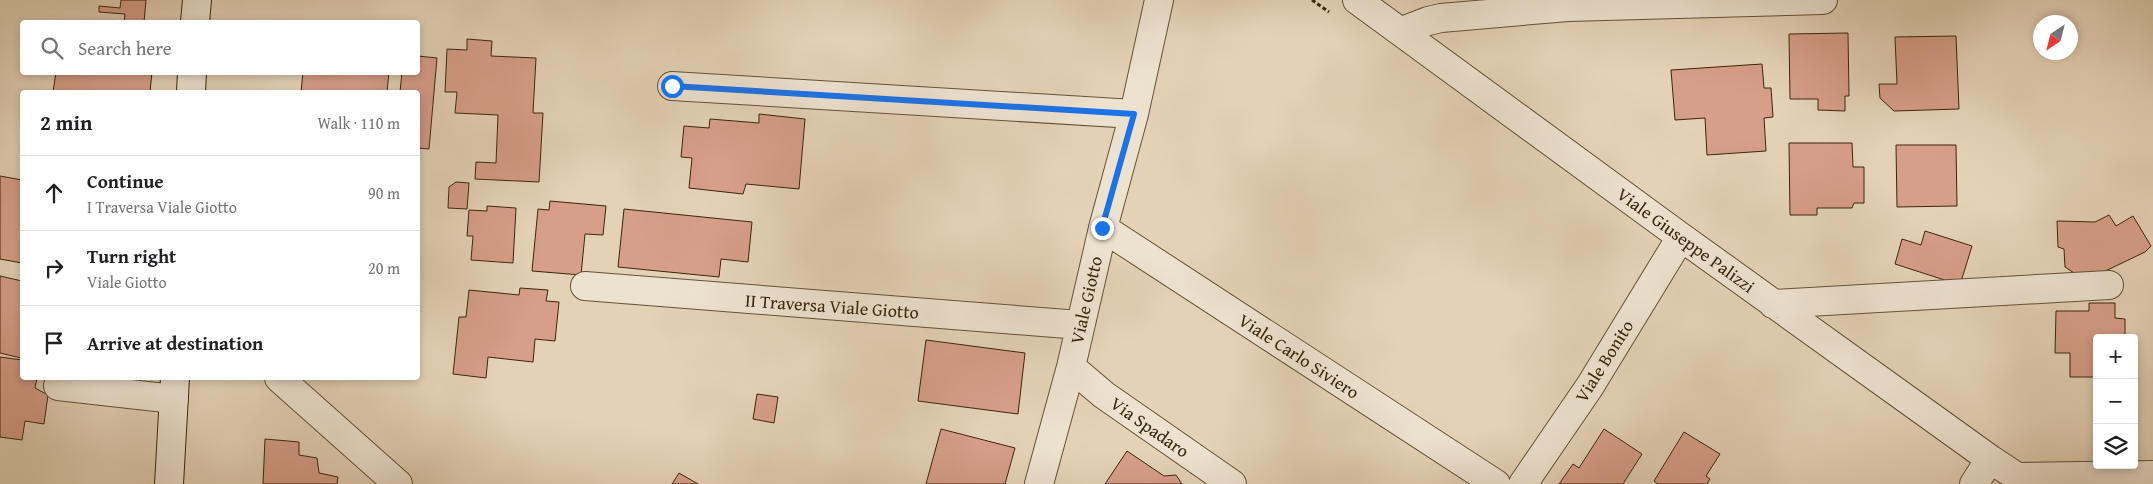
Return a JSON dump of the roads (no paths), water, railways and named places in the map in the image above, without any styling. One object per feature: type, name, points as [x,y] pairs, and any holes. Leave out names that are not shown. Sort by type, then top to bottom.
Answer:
[{"type":"street","points":[[195,20],[197,0]]},
{"type":"street","name":"Viale Giotto","points":[[1039,484],[1071,367],[1102,228],[1134,114],[1159,0]]},
{"type":"street","name":"Viale Giuseppe Palizzi","points":[[1357,0],[1402,31],[1773,304],[1990,460],[2023,480],[2153,475]]},
{"type":"street","points":[[1402,31],[1428,20],[1441,18],[1568,7],[1823,0]]},
{"type":"street","points":[[191,90],[192,75]]},
{"type":"street","points":[[672,86],[1134,114]]},
{"type":"street","name":"Viale Carlo Siviero","points":[[1102,228],[1496,484]]},
{"type":"street","name":"Viale Bonito","points":[[1523,484],[1590,386],[1681,237]]},
{"type":"street","points":[[1773,304],[2108,285]]},
{"type":"street","name":"II Traversa Viale Giotto","points":[[585,286],[1080,325]]},
{"type":"street","name":"Via Spadaro","points":[[1071,367],[1104,394],[1232,484]]},
{"type":"street","points":[[282,380],[398,484]]},
{"type":"street","points":[[58,386],[174,388],[169,484]]},
{"type":"street","points":[[1974,484],[1990,460]]}]
